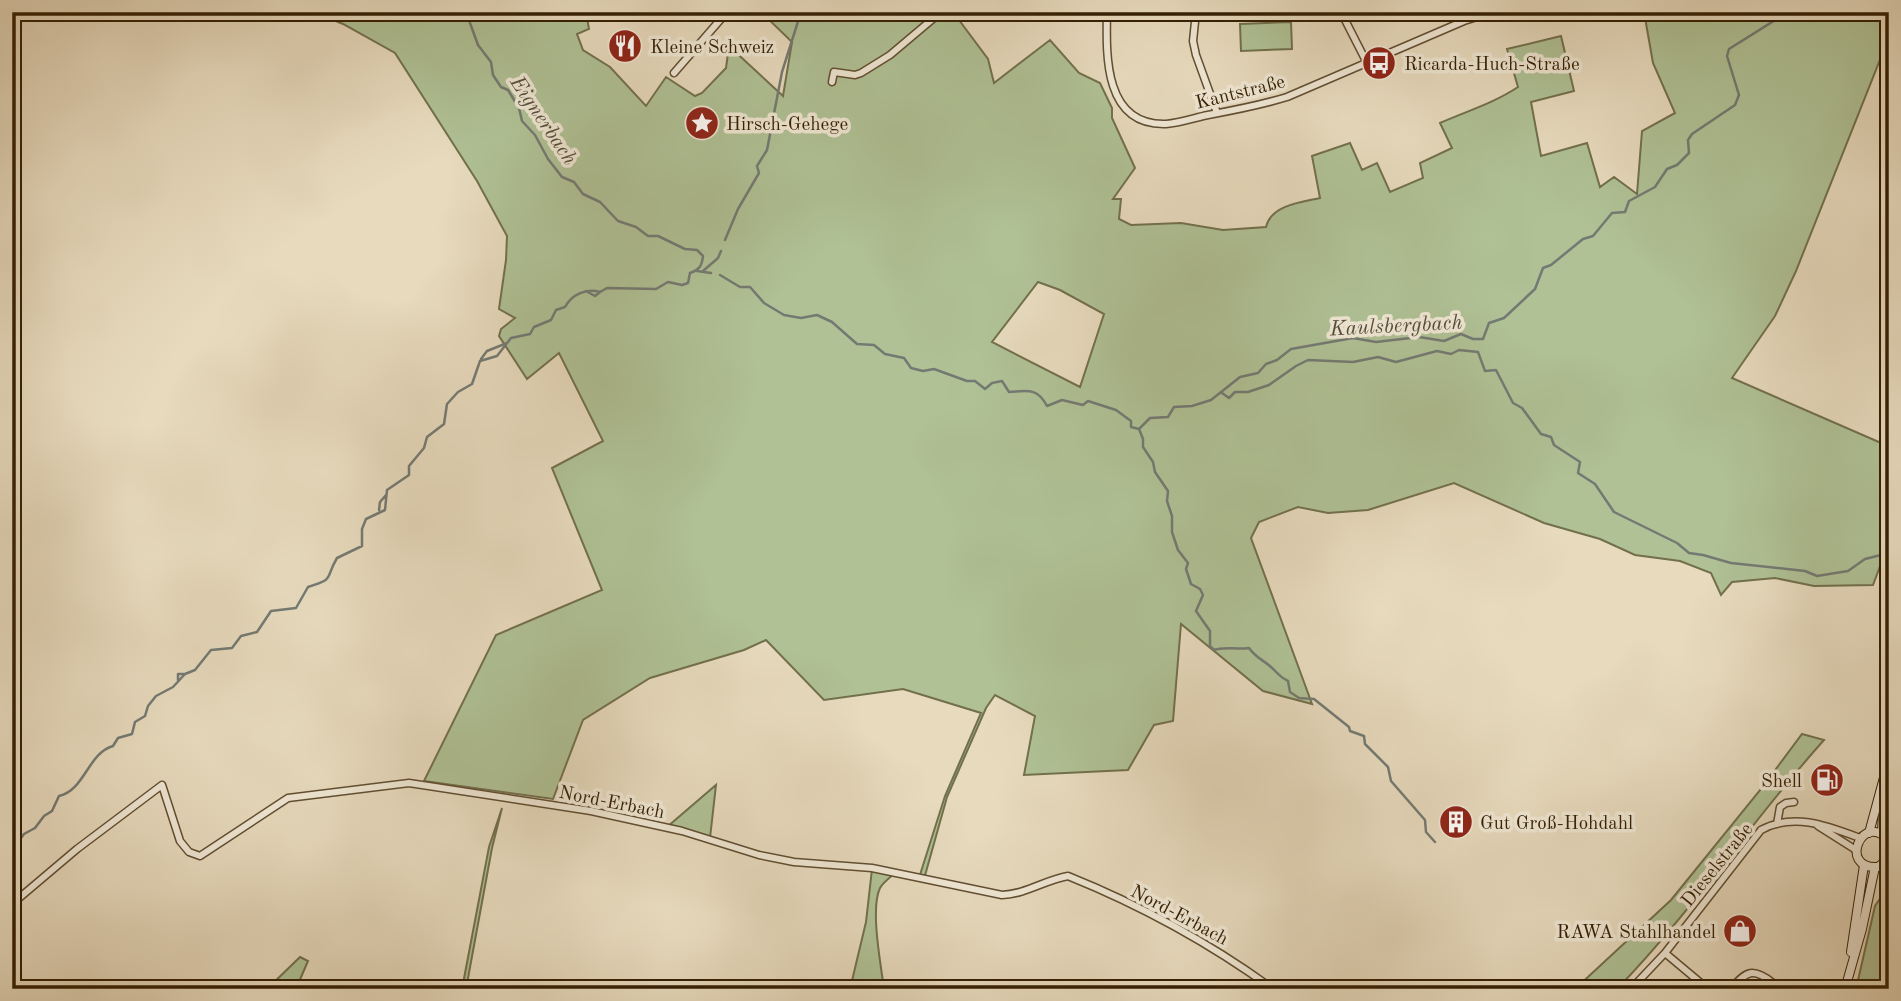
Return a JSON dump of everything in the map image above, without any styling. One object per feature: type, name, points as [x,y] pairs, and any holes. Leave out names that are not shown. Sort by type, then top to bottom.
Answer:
[{"type":"main road","points":[[1869,833],[1889,759]]},
{"type":"main road","points":[[1882,834],[1883,781]]},
{"type":"main road","points":[[1888,860],[1874,867],[1864,865],[1856,850],[1860,838],[1869,833],[1882,834],[1889,841]]},
{"type":"main road","points":[[1848,976],[1864,865]]},
{"type":"main road","points":[[1845,989],[1862,929],[1874,867]]},
{"type":"street","points":[[674,73],[727,12]]},
{"type":"street","points":[[832,82],[834,72],[855,75],[890,55],[941,12]]},
{"type":"street","name":"Kantstraße","points":[[1107,12],[1108,66],[1119,102],[1126,109],[1149,121],[1163,124],[1256,107],[1287,97],[1464,21],[1493,12]]},
{"type":"street","points":[[1196,12],[1193,41],[1217,113]]},
{"type":"street","points":[[1341,12],[1367,64]]},
{"type":"street","name":"Nord-Erbach","points":[[12,904],[77,849],[162,785],[180,841],[188,852],[200,856],[288,798],[409,783],[590,811],[682,831],[760,855],[794,862],[872,868],[1002,895],[1014,895],[1068,876],[1146,913],[1226,956],[1273,989]]},
{"type":"street","points":[[1777,824],[1780,807],[1794,802]]},
{"type":"street","name":"Dieselstraße","points":[[1631,989],[1665,953],[1755,836],[1765,828],[1792,821],[1813,823],[1860,838]]},
{"type":"street","points":[[1813,823],[1856,850]]},
{"type":"street","points":[[1665,953],[1709,989]]},
{"type":"street","points":[[1731,989],[1748,973],[1756,972],[1773,983]]},
{"type":"green space","points":[[314,12],[586,12],[589,29],[577,34],[583,50],[610,67],[646,106],[666,77],[695,96],[702,93],[726,68],[729,46],[783,96],[792,42],[761,12],[953,12],[988,59],[994,83],[1050,40],[1079,73],[1100,83],[1112,108],[1112,118],[1135,168],[1113,199],[1121,199],[1119,219],[1131,225],[1181,223],[1223,230],[1266,227],[1274,214],[1281,209],[1320,198],[1312,156],[1350,143],[1362,170],[1377,163],[1390,192],[1423,178],[1420,163],[1452,148],[1440,123],[1518,87],[1507,49],[1561,36],[1574,91],[1531,102],[1541,156],[1587,143],[1600,187],[1614,177],[1637,194],[1642,131],[1675,113],[1653,63],[1644,12],[1889,12],[1889,37],[1796,271],[1775,316],[1732,378],[1888,446],[1889,542],[1873,585],[1814,586],[1775,578],[1732,582],[1721,595],[1711,573],[1680,561],[1635,555],[1600,539],[1544,523],[1454,483],[1368,510],[1328,513],[1298,507],[1259,522],[1251,538],[1312,704],[1263,691],[1181,624],[1173,721],[1154,725],[1128,770],[1024,775],[1035,716],[995,695],[986,708],[947,797],[924,879],[919,878],[945,796],[981,713],[903,689],[824,700],[766,640],[744,650],[650,678],[583,720],[553,799],[424,781],[496,635],[602,590],[552,468],[603,441],[559,353],[527,379],[499,336],[501,329],[515,318],[499,309],[507,236],[477,181],[395,53],[343,24]],"holes":[[[1038,282],[1060,290],[1104,314],[1080,387],[992,342]]]},
{"type":"green space","points":[[1291,22],[1292,49],[1241,51],[1240,24]]},
{"type":"green space","points":[[1802,734],[1824,740],[1671,929],[1617,989],[1575,989],[1671,900]]},
{"type":"green space","points":[[716,785],[710,838],[667,827]]},
{"type":"green space","points":[[502,808],[466,989],[462,989],[489,847]]},
{"type":"green space","points":[[872,869],[896,872],[881,886],[877,897],[877,937],[884,989],[850,989],[866,922]]},
{"type":"green space","points":[[1889,886],[1889,989],[1856,989],[1875,906]]},
{"type":"green space","points":[[300,957],[308,961],[296,989],[267,989]]},
{"type":"waterway","name":"Eignerbach","points":[[12,850],[24,834],[35,828],[44,816],[52,811],[59,796],[75,787],[98,756],[113,746],[118,738],[132,734],[135,722],[145,716],[148,706],[156,696],[173,687],[185,674],[195,670],[211,650],[232,648],[241,636],[257,632],[271,611],[296,608],[308,587],[326,580],[337,558],[362,546],[362,529],[366,519],[385,510],[387,490],[409,475],[409,466],[424,448],[427,437],[444,424],[447,404],[458,392],[472,384],[480,361],[497,356],[511,338],[530,334],[534,327],[551,320],[556,310],[565,307],[580,293],[600,292],[607,288],[656,289],[668,282],[682,285],[688,283],[690,273],[701,265],[703,256],[697,250],[685,249],[658,236],[648,236],[636,227],[618,221],[600,202],[583,194],[574,182],[562,177],[535,135],[522,121],[519,108],[508,90],[501,87],[493,75],[491,62],[478,45],[466,12]]},
{"type":"waterway","points":[[725,240],[738,209],[759,173],[757,166],[767,150],[782,72],[801,12]]},
{"type":"waterway","name":"Kaulsbergbach","points":[[1139,429],[1150,418],[1168,417],[1174,407],[1192,406],[1211,400],[1240,377],[1258,373],[1266,364],[1277,360],[1291,349],[1353,338],[1376,342],[1419,337],[1444,341],[1461,334],[1473,339],[1483,339],[1489,323],[1504,318],[1535,289],[1543,268],[1551,265],[1583,239],[1593,236],[1612,213],[1625,212],[1629,201],[1655,187],[1667,169],[1677,165],[1689,153],[1688,140],[1692,134],[1735,105],[1739,95],[1727,56],[1729,49],[1788,12]]},
{"type":"waterway","points":[[703,271],[718,258],[721,251]]},
{"type":"waterway","points":[[697,271],[711,273]]},
{"type":"waterway","points":[[720,275],[740,287],[750,287],[764,303],[784,315],[801,318],[817,315],[832,322],[857,344],[874,345],[885,354],[904,358],[911,368],[923,371],[934,369],[967,381],[975,381],[985,389],[992,383],[1002,381],[1009,392],[1035,393],[1047,406],[1062,400],[1083,405],[1088,401],[1116,410],[1131,421],[1131,427],[1139,429],[1143,447],[1168,491],[1172,532],[1178,550],[1188,563],[1186,569],[1191,584],[1200,589],[1203,595],[1196,611],[1210,631],[1210,646],[1214,650],[1249,648],[1288,681],[1290,692],[1299,698],[1314,699],[1349,727],[1350,731],[1364,736],[1365,744],[1388,767],[1391,781],[1425,820],[1426,832],[1435,842]]},
{"type":"waterway","name":"Eignerbach","points":[[586,291],[595,296],[600,292]]},
{"type":"waterway","name":"Eignerbach","points":[[481,359],[487,351],[507,343]]},
{"type":"waterway","points":[[1222,393],[1229,398],[1235,392],[1248,392],[1269,385],[1308,360],[1353,362],[1378,357],[1396,362],[1437,351],[1451,354],[1459,350],[1478,352],[1485,371],[1496,370],[1513,403],[1522,408],[1541,434],[1551,437],[1554,445],[1580,462],[1578,473],[1595,484],[1614,512],[1677,543],[1689,553],[1731,563],[1805,571],[1817,576],[1848,571],[1865,559],[1889,553]]},
{"type":"waterway","name":"Eignerbach","points":[[379,510],[380,502],[386,495]]},
{"type":"waterway","name":"Eignerbach","points":[[178,680],[178,674],[185,674]]},
{"type":"place","name":"Kleine Schweiz","points":[[625,46]]},
{"type":"place","name":"Ricarda-Huch-Straße","points":[[1379,63]]},
{"type":"place","name":"Hirsch-Gehege","points":[[702,123]]},
{"type":"place","name":"Shell","points":[[1827,780]]},
{"type":"place","name":"Gut Groß-Hohdahl","points":[[1456,822]]},
{"type":"place","name":"RAWA Stahlhandel","points":[[1740,931]]}]
